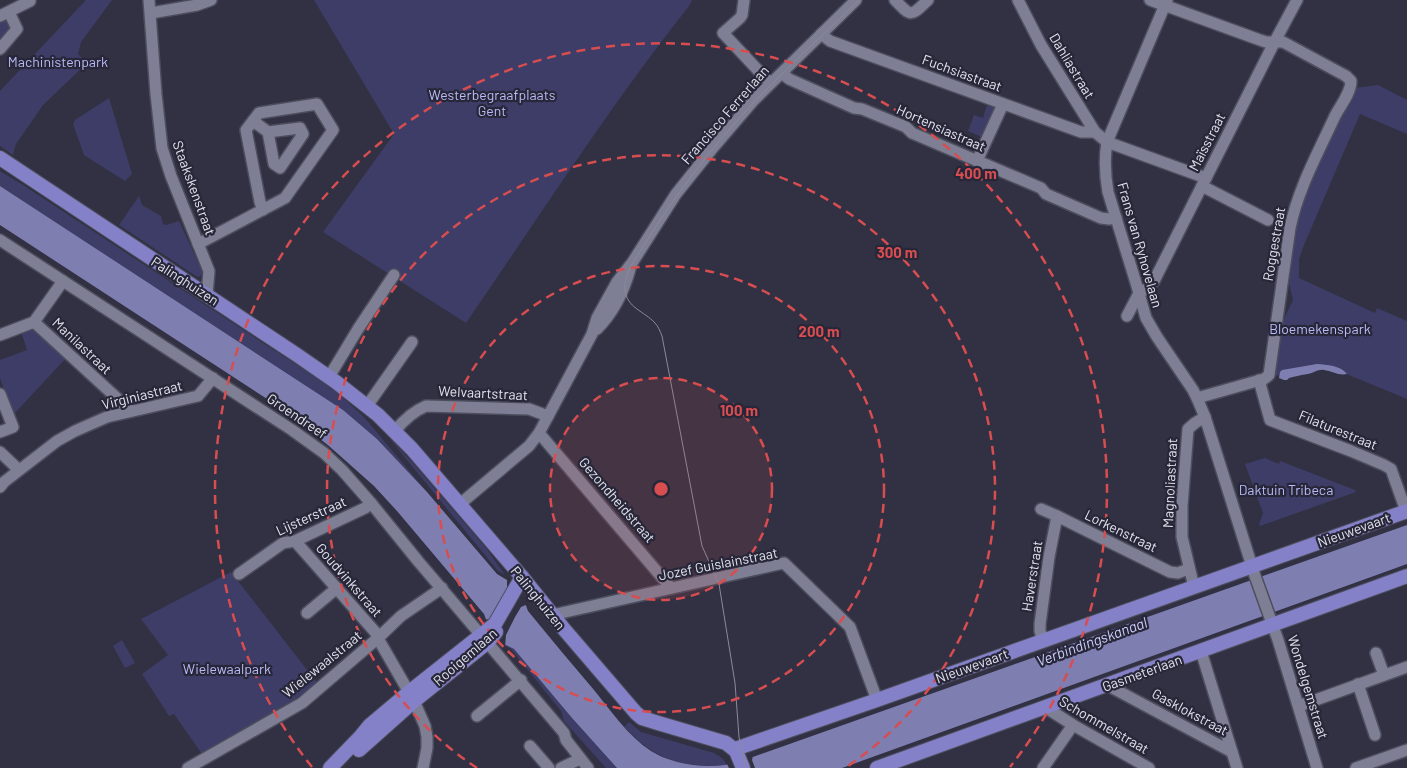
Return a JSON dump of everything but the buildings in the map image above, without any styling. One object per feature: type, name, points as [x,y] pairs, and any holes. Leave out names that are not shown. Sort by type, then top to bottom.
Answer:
[{"type":"main road","name":"Palinghuizen","points":[[0,158],[329,377],[367,406],[412,449],[460,504],[521,584],[552,615],[636,713],[642,718],[721,740],[730,745],[739,759]]},
{"type":"main road","name":"Nieuwevaart","points":[[739,759],[877,700],[1194,587],[1254,571],[1407,511]]},
{"type":"main road","name":"Gasmeterlaan","points":[[877,768],[1201,651],[1271,620],[1407,576]]},
{"type":"main road","name":"Rooigemlaan","points":[[330,768],[370,725],[411,697],[488,635],[521,584]]},
{"type":"main road","name":"Rooigemlaan","points":[[342,768],[411,697]]},
{"type":"street","name":"Staakskenstraat","points":[[149,0],[162,148],[171,176],[209,271],[207,295]]},
{"type":"street","points":[[744,0],[740,18],[723,33],[770,83]]},
{"type":"street","name":"Francisco Ferrerlaan","points":[[460,504],[529,446],[539,433],[592,334],[597,318],[617,282],[694,172],[733,124],[770,83],[856,0]]},
{"type":"street","points":[[895,0],[911,14],[916,12],[928,0]]},
{"type":"street","name":"Dahliastraat","points":[[1018,0],[1041,45],[1095,132],[1107,142]]},
{"type":"street","points":[[1150,0],[1166,3],[1260,40],[1274,43]]},
{"type":"street","name":"Maïsstraat","points":[[1127,316],[1139,293],[1148,288],[1154,281],[1297,0]]},
{"type":"street","points":[[0,49],[17,29],[4,14],[30,1]]},
{"type":"street","points":[[151,13],[204,1]]},
{"type":"street","name":"Frans van Ryhovelaan","points":[[1166,3],[1107,142],[1105,178],[1146,318],[1198,398],[1254,571]]},
{"type":"street","name":"Fuchsiastraat","points":[[821,34],[830,41],[1081,132],[1095,132]]},
{"type":"street","name":"Roggestraat","points":[[1258,380],[1269,375],[1290,228],[1298,198],[1351,84],[1351,81],[1346,76],[1283,42],[1274,43]]},
{"type":"street","name":"Hortensiastraat","points":[[782,73],[789,79],[854,108],[862,109],[906,128],[912,133],[1040,188],[1046,194],[1101,218],[1116,218]]},
{"type":"street","points":[[198,244],[263,210],[285,198],[333,130],[318,104],[259,113],[246,130],[263,210]]},
{"type":"street","points":[[977,161],[1003,104]]},
{"type":"street","points":[[253,121],[268,132]]},
{"type":"street","points":[[1107,142],[1204,182],[1268,220]]},
{"type":"street","name":"Groendreef","points":[[0,240],[292,430],[342,470],[372,503],[442,588],[488,635],[492,649],[521,680],[559,727],[566,740],[588,768]]},
{"type":"street","points":[[329,377],[394,275]]},
{"type":"street","points":[[0,335],[34,322],[63,281]]},
{"type":"street","name":"Manilastraat","points":[[34,322],[131,411]]},
{"type":"street","points":[[367,406],[412,342]]},
{"type":"street","name":"Virginiastraat","points":[[0,487],[57,441],[75,431],[107,417],[198,396],[213,378]]},
{"type":"street","points":[[1198,398],[1258,380]]},
{"type":"street","name":"Filaturestraat","points":[[1258,380],[1270,420],[1316,437],[1391,469],[1407,511]]},
{"type":"street","points":[[0,394],[13,427],[0,432]]},
{"type":"street","name":"Welvaartstraat","points":[[395,431],[419,409],[434,405],[530,409],[548,416]]},
{"type":"street","name":"Magnoliastraat","points":[[1194,587],[1188,569],[1182,537],[1182,506],[1188,429],[1205,417]]},
{"type":"street","name":"Gezondheidstraat","points":[[539,433],[671,588]]},
{"type":"street","points":[[0,452],[19,470]]},
{"type":"street","name":"Lijsterstraat","points":[[239,574],[283,543],[295,540],[366,508],[372,503]]},
{"type":"street","name":"Lorkenstraat","points":[[1042,509],[1170,572],[1178,573],[1188,569]]},
{"type":"street","name":"Haverstraat","points":[[1043,641],[1040,624],[1057,516]]},
{"type":"street","name":"Goudvinkstraat","points":[[295,540],[376,633],[425,726],[427,748],[423,768]]},
{"type":"street","name":"Jozef Guislainstraat","points":[[552,615],[784,563],[850,628],[877,700]]},
{"type":"street","name":"Wondelgemstraat","points":[[1254,571],[1299,706],[1317,768]]},
{"type":"street","points":[[307,612],[337,588]]},
{"type":"street","name":"Wielewaalstraat","points":[[188,768],[302,703],[401,616],[442,588]]},
{"type":"street","points":[[1201,651],[1237,768]]},
{"type":"street","points":[[1376,653],[1384,675]]},
{"type":"street","points":[[1299,706],[1407,667]]},
{"type":"street","points":[[478,716],[521,680]]},
{"type":"street","points":[[1358,684],[1375,735]]},
{"type":"street","name":"Gasklokstraat","points":[[1107,685],[1232,752]]},
{"type":"street","name":"Schommelstraat","points":[[1045,708],[1073,726],[1149,768]]},
{"type":"street","points":[[1043,768],[1073,726]]},
{"type":"street","points":[[530,746],[549,768]]},
{"type":"street","points":[[1356,768],[1407,750]]},
{"type":"street","points":[[561,768],[580,759]]},
{"type":"green space","name":"Machinistenpark","points":[[86,0],[112,0],[81,42],[78,54],[87,63],[43,105],[16,144],[13,155],[0,146],[0,91]]},
{"type":"green space","name":"Westerbegraafplaats Gent","points":[[314,0],[692,0],[575,163],[466,323],[323,232],[394,134]]},
{"type":"green space","points":[[7,18],[12,27],[0,43],[0,21]]},
{"type":"green space","name":"Bloemekenspark","points":[[1378,85],[1407,100],[1407,134],[1360,114],[1304,245],[1299,259],[1299,278],[1375,313],[1377,308],[1407,321],[1407,399],[1327,366],[1275,376],[1283,321],[1293,300],[1289,283],[1296,223],[1301,202],[1354,88]]},
{"type":"green space","points":[[109,98],[132,174],[125,181],[84,155],[73,124],[75,120]]},
{"type":"green space","points":[[987,105],[995,108],[982,137],[968,131],[974,115],[983,118]]},
{"type":"green space","points":[[0,171],[340,395],[364,417],[427,492],[377,439],[343,411],[0,186]]},
{"type":"green space","points":[[139,196],[142,205],[161,216],[163,224],[166,225],[179,221],[203,273],[199,277],[119,225]]},
{"type":"green space","points":[[34,326],[67,357],[13,415],[0,378],[0,360],[27,350],[21,331]]},
{"type":"green space","points":[[389,438],[486,548],[505,575],[498,571]]},
{"type":"green space","name":"Daktuin Tribeca","points":[[1265,458],[1279,464],[1280,461],[1356,492],[1260,526],[1263,513],[1245,464]]},
{"type":"green space","name":"Wielewaalpark","points":[[231,572],[318,684],[266,718],[202,754],[174,714],[169,716],[142,674],[168,655],[141,619]]},
{"type":"green space","points":[[122,640],[135,663],[125,668],[113,646]]},
{"type":"green space","points":[[505,644],[514,649],[617,768],[606,768],[564,721],[561,711]]},
{"type":"green space","points":[[629,722],[641,732],[714,753],[722,758],[727,765],[707,766],[668,759],[644,745],[624,727]]},
{"type":"water","name":"Verbindingskanaal","points":[[0,186],[343,410],[377,439],[427,492],[497,574],[507,580],[525,603],[528,611],[627,731],[651,751],[677,762],[716,766],[728,765],[747,759],[1407,525],[1407,564],[842,768],[617,768],[514,649],[502,643],[487,622],[484,614],[374,486],[329,446],[281,408],[0,225]]},
{"type":"water","points":[[1317,364],[1337,367],[1347,374],[1322,370],[1287,380],[1279,378],[1282,370]]},
{"type":"pier","points":[[507,577],[528,604],[521,607],[515,617],[506,635],[505,647],[500,644],[483,620],[490,619],[493,616],[507,588]]},
{"type":"pier","points":[[753,755],[752,760],[755,768],[729,768],[726,762]]},
{"type":"tram line","points":[[746,768],[739,737],[735,683],[719,584],[702,546],[662,336],[655,323],[629,301],[625,290],[626,277],[680,191],[718,143],[773,83],[859,0]]}]
